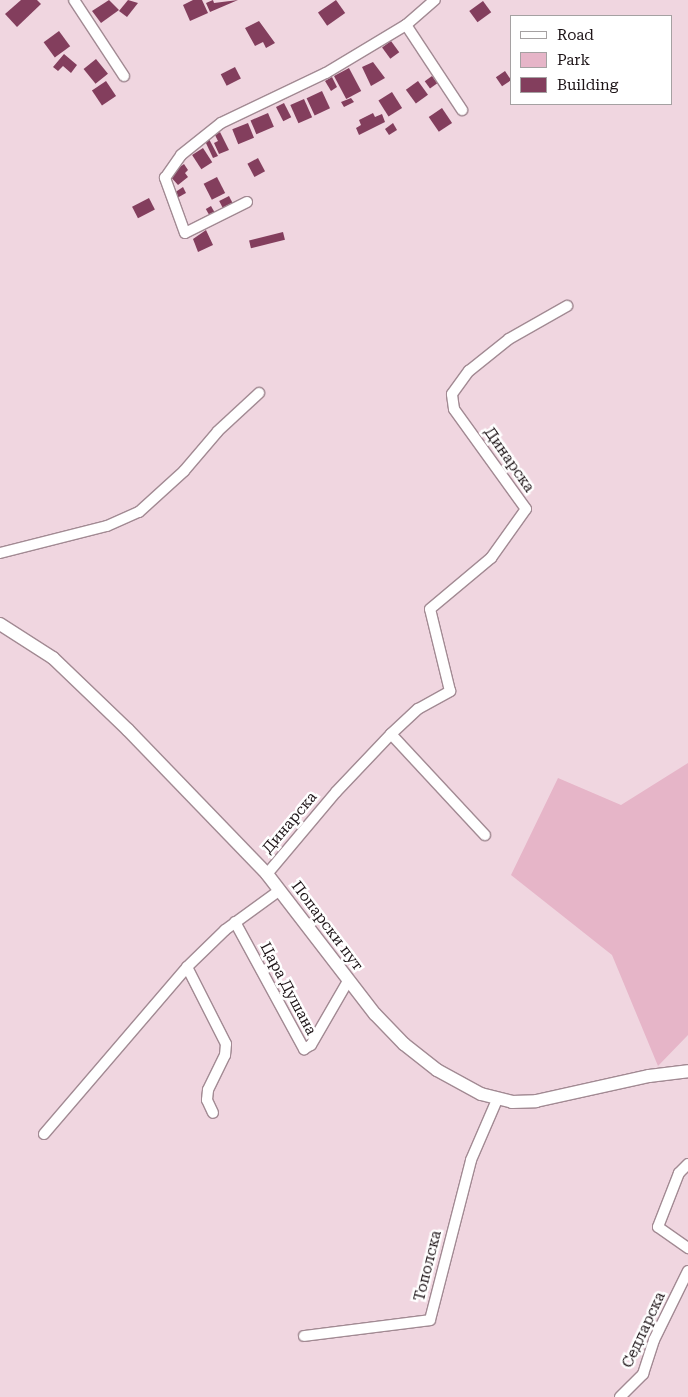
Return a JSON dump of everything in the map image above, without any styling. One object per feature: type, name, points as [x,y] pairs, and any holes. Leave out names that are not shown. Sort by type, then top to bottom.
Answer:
[{"type":"street","points":[[74,0],[124,76]]},
{"type":"street","points":[[247,202],[185,233],[165,183],[166,174],[181,155],[221,124],[298,89],[406,25],[435,0]]},
{"type":"street","points":[[406,25],[462,110]]},
{"type":"street","name":"Динарска","points":[[267,874],[336,792],[391,734],[418,709],[450,691],[430,609],[491,558],[526,510],[454,409],[452,394],[468,371],[509,339],[567,306]]},
{"type":"street","points":[[0,553],[107,526],[139,512],[184,471],[218,431],[259,393]]},
{"type":"street","name":"Попарски пут","points":[[0,624],[28,639],[68,672],[267,874],[348,981],[389,1029],[420,1058],[466,1087],[497,1100],[536,1101],[649,1076],[688,1071]]},
{"type":"street","points":[[391,734],[486,835]]},
{"type":"street","points":[[44,1134],[187,967],[235,922],[280,890]]},
{"type":"street","name":"Цара Душана","points":[[235,922],[304,1049],[311,1045],[348,981]]},
{"type":"street","points":[[187,967],[226,1044],[227,1050],[208,1090],[207,1100],[213,1113]]},
{"type":"street","name":"Тополска","points":[[304,1336],[430,1320],[471,1160],[497,1100]]},
{"type":"street","points":[[688,1164],[679,1173],[658,1227],[688,1248]]},
{"type":"street","name":"Седларска","points":[[620,1397],[643,1374],[654,1340],[688,1271]]},
{"type":"green space","points":[[688,763],[688,1035],[658,1066],[612,955],[511,875],[558,778],[621,805]]},
{"type":"building","points":[[21,0],[37,0],[41,4],[17,27],[5,14]]},
{"type":"building","points":[[109,0],[119,10],[101,23],[92,11]]},
{"type":"building","points":[[128,0],[138,3],[127,17],[119,11]]},
{"type":"building","points":[[193,0],[202,0],[208,13],[190,21],[183,5]]},
{"type":"building","points":[[213,0],[214,3],[238,0],[210,12],[206,3]]},
{"type":"building","points":[[336,0],[345,13],[327,26],[318,13]]},
{"type":"building","points":[[483,1],[491,12],[477,22],[469,11]]},
{"type":"building","points":[[259,21],[275,43],[266,48],[263,42],[255,46],[245,28]]},
{"type":"building","points":[[59,31],[70,46],[55,58],[44,42]]},
{"type":"building","points":[[391,41],[399,52],[390,59],[382,47]]},
{"type":"building","points":[[64,54],[77,65],[71,73],[63,66],[58,71],[53,67]]},
{"type":"building","points":[[96,59],[108,74],[96,84],[84,69]]},
{"type":"building","points":[[373,62],[385,78],[371,86],[362,67]]},
{"type":"building","points":[[235,67],[241,79],[227,86],[221,74]]},
{"type":"building","points":[[349,68],[361,91],[346,99],[334,76]]},
{"type":"building","points":[[505,71],[510,81],[502,86],[496,77]]},
{"type":"building","points":[[432,76],[437,83],[430,89],[425,81]]},
{"type":"building","points":[[332,77],[337,87],[331,91],[325,81]]},
{"type":"building","points":[[106,81],[116,96],[102,105],[92,91]]},
{"type":"building","points":[[418,81],[428,95],[416,104],[406,90]]},
{"type":"building","points":[[322,91],[330,108],[315,115],[307,98]]},
{"type":"building","points":[[392,92],[402,108],[388,117],[378,100]]},
{"type":"building","points":[[351,98],[354,102],[344,107],[341,102]]},
{"type":"building","points":[[304,99],[312,117],[298,123],[290,105]]},
{"type":"building","points":[[284,103],[291,117],[283,121],[276,107]]},
{"type":"building","points":[[442,108],[452,123],[439,132],[429,117]]},
{"type":"building","points":[[268,113],[274,127],[256,134],[251,120]]},
{"type":"building","points":[[373,113],[375,117],[382,114],[385,122],[359,135],[356,128],[361,125],[359,120]]},
{"type":"building","points":[[248,123],[254,138],[238,144],[232,129]]},
{"type":"building","points":[[393,123],[397,130],[389,135],[385,129]]},
{"type":"building","points":[[220,132],[229,150],[219,154],[214,143],[218,141],[215,135]]},
{"type":"building","points":[[209,139],[218,156],[213,158],[205,141]]},
{"type":"building","points":[[203,148],[212,162],[201,169],[192,155]]},
{"type":"building","points":[[258,158],[265,171],[254,177],[247,164]]},
{"type":"building","points":[[184,164],[188,170],[185,173],[188,177],[178,185],[169,175]]},
{"type":"building","points":[[217,177],[225,193],[212,200],[204,184]]},
{"type":"building","points":[[183,187],[186,193],[177,198],[174,193]]},
{"type":"building","points":[[229,196],[233,204],[223,209],[219,201]]},
{"type":"building","points":[[149,198],[155,210],[138,218],[132,207]]},
{"type":"building","points":[[211,206],[215,213],[210,216],[206,209]]},
{"type":"building","points":[[206,230],[213,245],[198,252],[193,239]]},
{"type":"building","points":[[283,232],[285,240],[251,248],[249,240]]}]
